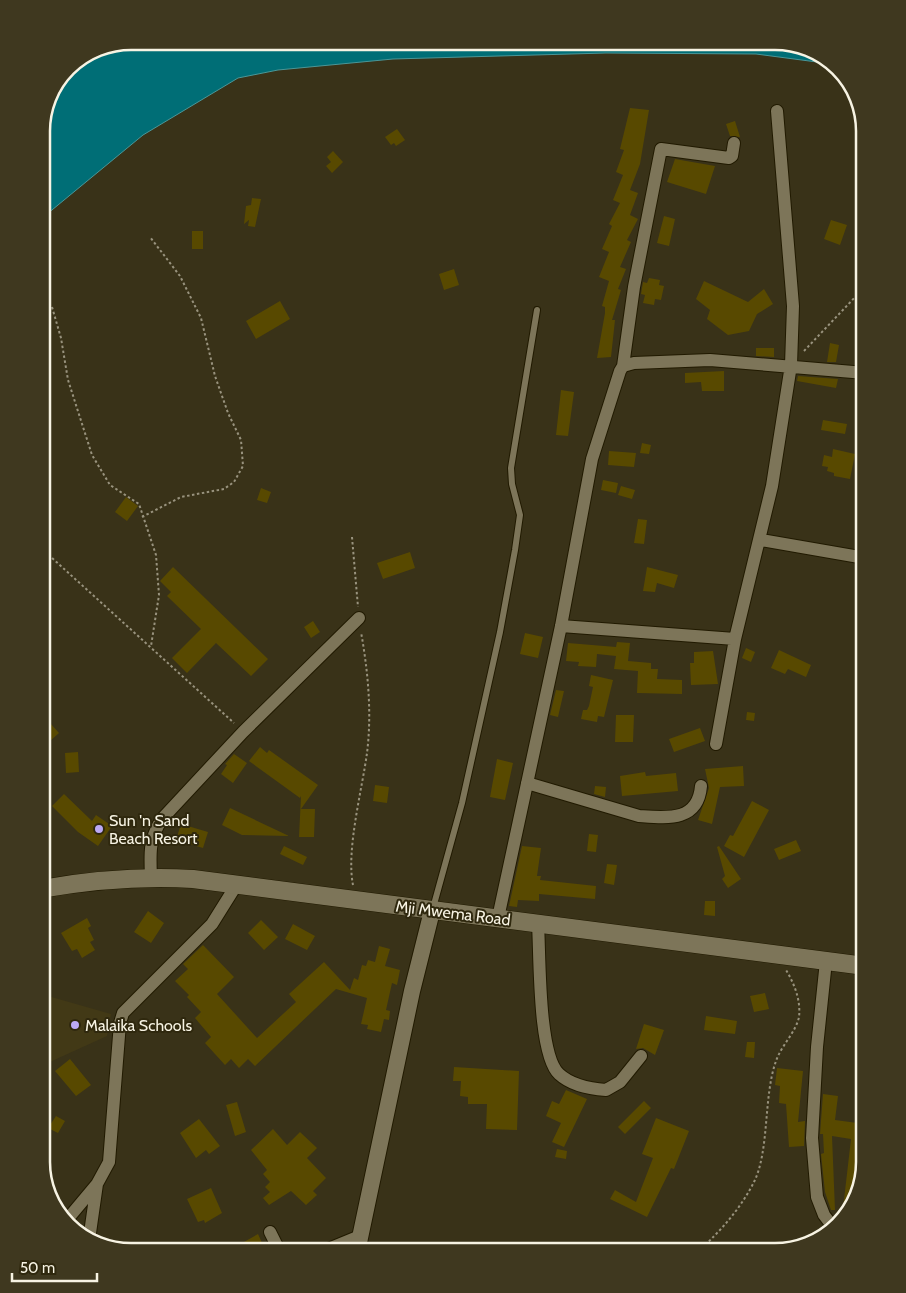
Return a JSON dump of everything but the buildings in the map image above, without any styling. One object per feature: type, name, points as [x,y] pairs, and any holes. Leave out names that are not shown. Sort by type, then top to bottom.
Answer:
[{"type":"main road","name":"Mji Mwema Road","points":[[50,888],[77,883],[151,877],[237,884],[432,911],[856,965]]},
{"type":"street","points":[[716,744],[735,639],[761,540],[776,466],[791,365],[792,306],[776,111]]},
{"type":"street","points":[[498,918],[561,626],[592,459],[624,366],[634,287],[661,149],[729,158],[732,156],[734,143]]},
{"type":"street","points":[[624,366],[634,363],[710,360],[791,365],[856,372]]},
{"type":"street","points":[[761,540],[856,556]]},
{"type":"street","points":[[151,877],[152,835],[161,820],[244,732],[359,618]]},
{"type":"street","points":[[561,626],[735,639]]},
{"type":"street","points":[[527,783],[639,816],[654,817],[672,817],[690,811],[697,804],[701,786]]},
{"type":"street","points":[[71,1215],[97,1184],[109,1162],[119,1031],[123,1013],[201,936],[224,907],[237,884]]},
{"type":"street","points":[[358,1243],[412,991],[432,911]]},
{"type":"street","points":[[538,924],[545,1035],[552,1066],[570,1082],[606,1090],[620,1082],[641,1056]]},
{"type":"street","points":[[826,961],[812,1130],[816,1197],[829,1222]]},
{"type":"street","points":[[90,1232],[97,1184]]},
{"type":"street","points":[[270,1232],[276,1243]]},
{"type":"lane","points":[[432,911],[462,803],[498,641],[515,550],[520,515],[512,484],[511,468],[537,310]]},
{"type":"path","points":[[142,517],[181,498],[224,490],[234,482],[243,466],[241,440],[228,413],[215,376],[201,318],[180,276],[150,237]]},
{"type":"path","points":[[791,365],[856,296]]},
{"type":"path","points":[[52,307],[61,338],[68,380],[92,456],[110,485],[139,504],[156,554],[159,595],[151,646]]},
{"type":"path","points":[[352,537],[359,618],[368,681],[368,751],[351,865],[354,893],[359,901]]},
{"type":"path","points":[[50,556],[244,732]]},
{"type":"path","points":[[707,1243],[732,1219],[754,1182],[763,1149],[776,1061],[799,1018],[799,1002],[793,981],[777,955]]},
{"type":"shaded area","name":"Malaika Schools","points":[[50,997],[111,1014],[107,1036],[50,1062]]},
{"type":"water","points":[[781,50],[801,54],[817,62],[756,54],[606,53],[393,59],[278,70],[238,78],[143,135],[50,212],[50,125],[58,95],[77,70],[105,54],[120,51]]},
{"type":"place","name":"Sun 'n Sand Beach Resort","points":[[99,829]]},
{"type":"place","name":"Malaika Schools","points":[[75,1025]]}]
